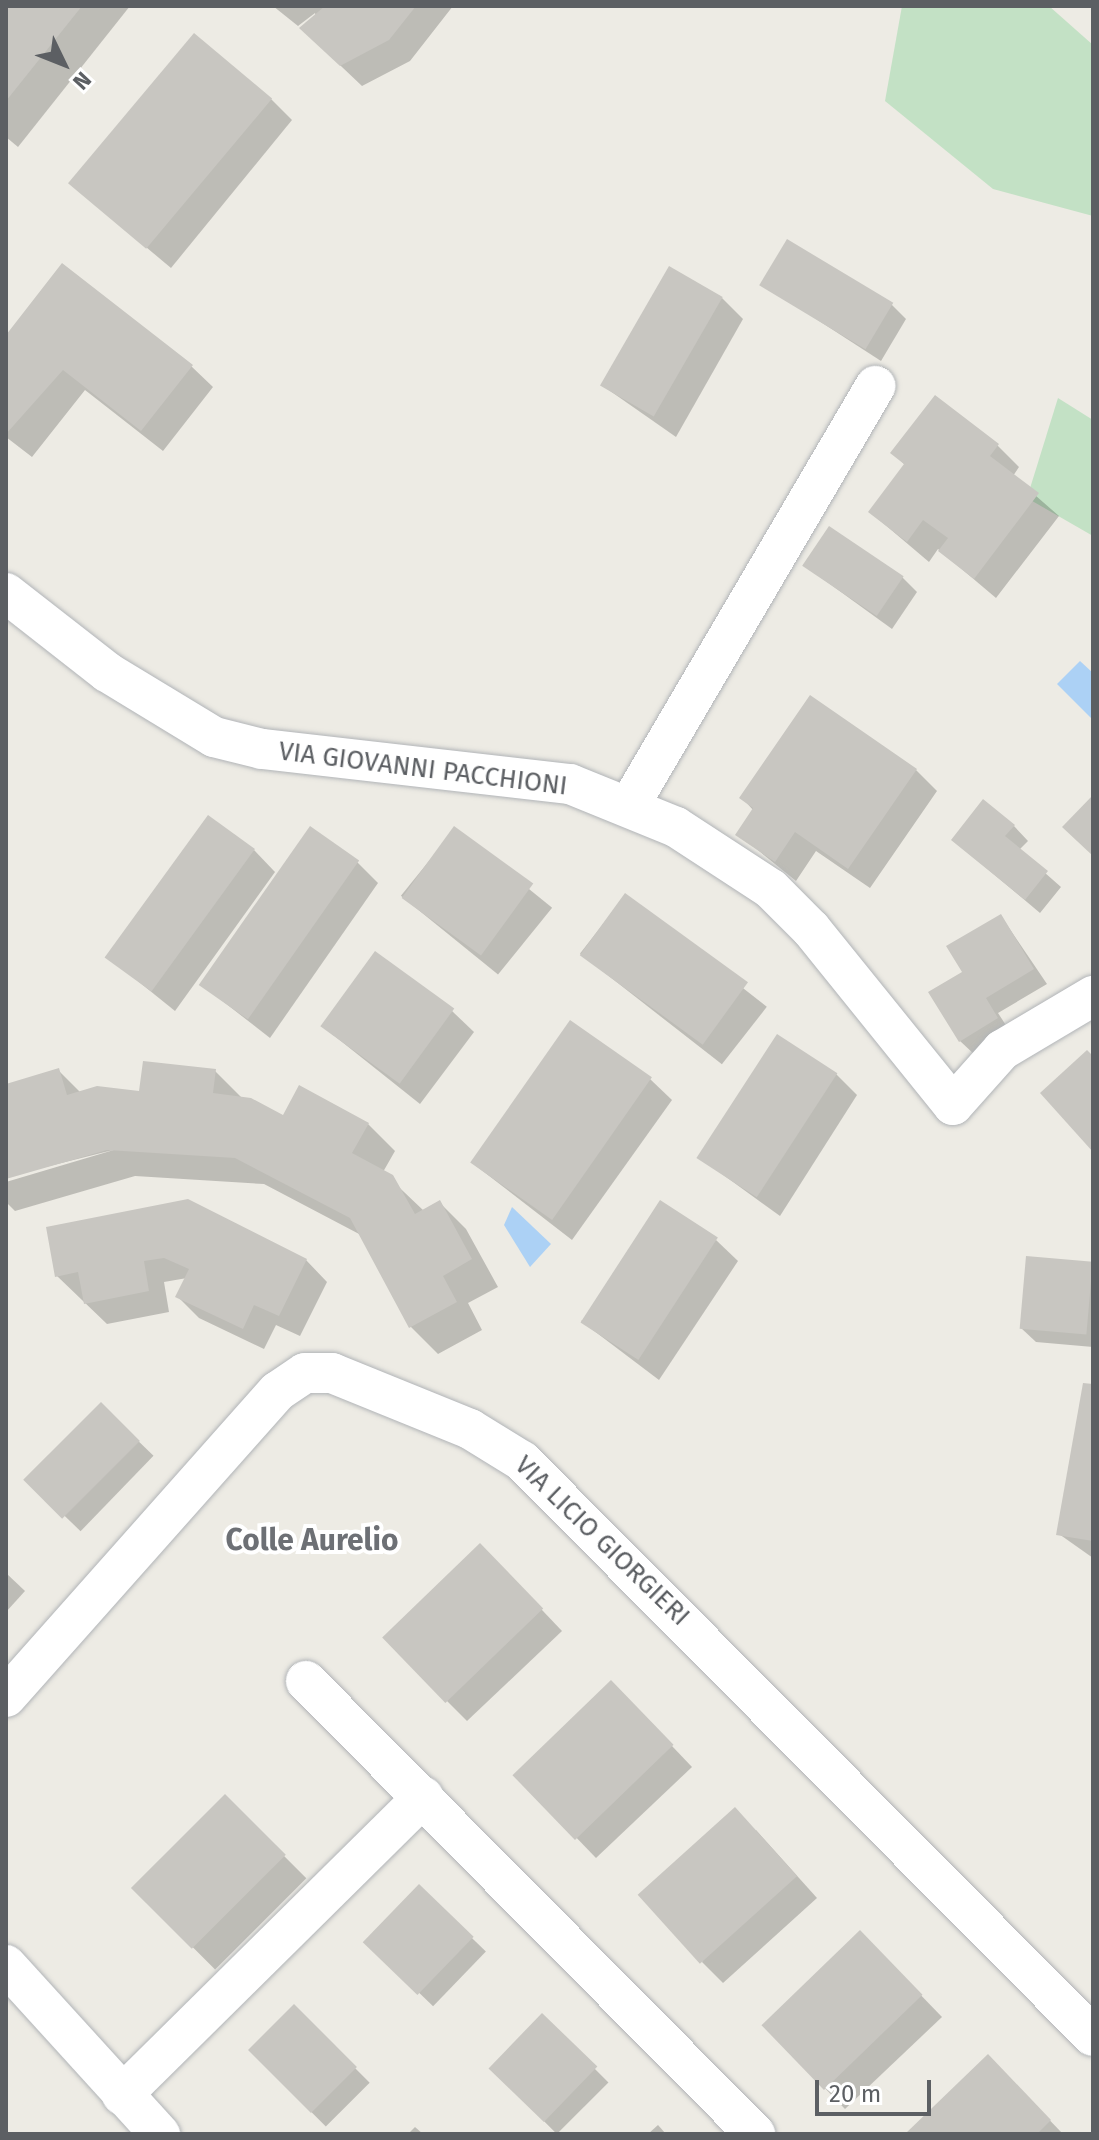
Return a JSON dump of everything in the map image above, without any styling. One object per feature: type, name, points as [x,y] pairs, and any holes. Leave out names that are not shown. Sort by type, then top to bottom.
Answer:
[{"type":"street","points":[[629,806],[875,386]]},
{"type":"street","name":"VIA GIOVANNI PACCHIONI","points":[[6,593],[107,672],[214,737],[262,749],[512,774],[629,806],[721,852],[771,889],[953,1105],[1002,1050],[1093,996]]},
{"type":"street","name":"VIA LICIO GIORGIERI","points":[[6,1697],[278,1391],[314,1372],[351,1379],[482,1434],[522,1461],[1093,2036]]},
{"type":"street","points":[[306,1681],[755,2134]]},
{"type":"street","points":[[122,2095],[423,1797]]},
{"type":"street","points":[[6,1965],[160,2134]]},
{"type":"green space","points":[[902,6],[1049,6],[1093,45],[1093,216],[993,189],[885,101]]},
{"type":"green space","points":[[1058,398],[1093,420],[1093,536],[1027,498]]},
{"type":"water","points":[[1080,661],[1093,673],[1093,720],[1057,684]]},
{"type":"water","points":[[512,1207],[551,1244],[530,1267],[504,1225]]},
{"type":"building","points":[[6,6],[82,6],[6,101]]},
{"type":"building","points":[[325,6],[416,6],[389,40],[340,66],[299,28]]},
{"type":"building","points":[[194,33],[272,99],[146,249],[68,183]]},
{"type":"building","points":[[787,239],[893,303],[865,349],[759,285]]},
{"type":"building","points":[[62,263],[193,365],[141,431],[63,370],[6,434],[6,335]]},
{"type":"building","points":[[669,266],[723,297],[654,417],[600,386]]},
{"type":"building","points":[[935,395],[999,444],[990,456],[1039,493],[974,579],[938,551],[948,538],[923,520],[907,542],[868,512],[904,464],[890,453]]},
{"type":"building","points":[[829,526],[904,576],[877,616],[802,566]]},
{"type":"building","points":[[810,695],[917,769],[848,869],[795,832],[775,862],[735,835],[753,808],[739,798]]},
{"type":"building","points":[[1093,795],[1093,856],[1062,827]]},
{"type":"building","points":[[983,799],[1015,825],[1005,836],[1048,871],[1025,900],[951,840]]},
{"type":"building","points":[[208,815],[255,849],[151,991],[105,957]]},
{"type":"building","points":[[310,826],[359,860],[248,1019],[199,985]]},
{"type":"building","points":[[454,826],[533,884],[481,956],[402,898]]},
{"type":"building","points":[[625,893],[748,982],[703,1045],[580,955]]},
{"type":"building","points":[[1001,914],[1034,969],[986,998],[998,1018],[959,1042],[928,992],[962,972],[946,946]]},
{"type":"building","points":[[375,951],[454,1009],[400,1084],[320,1026]]},
{"type":"building","points":[[570,1020],[652,1077],[552,1220],[470,1163]]},
{"type":"building","points":[[777,1034],[837,1073],[757,1197],[696,1158]]},
{"type":"building","points":[[1087,1050],[1093,1056],[1093,1152],[1040,1093]]},
{"type":"building","points":[[143,1061],[216,1069],[213,1093],[251,1098],[283,1115],[299,1085],[369,1123],[352,1153],[393,1175],[415,1214],[440,1200],[472,1259],[443,1276],[457,1302],[409,1328],[350,1218],[235,1158],[107,1150],[6,1179],[6,1084],[59,1068],[67,1095],[97,1086],[139,1091]]},
{"type":"building","points":[[188,1199],[307,1259],[279,1316],[254,1305],[243,1329],[175,1297],[189,1269],[164,1258],[144,1261],[149,1291],[84,1304],[78,1272],[55,1277],[46,1227]]},
{"type":"building","points":[[660,1200],[718,1238],[638,1360],[580,1322]]},
{"type":"building","points":[[1026,1256],[1093,1262],[1086,1335],[1020,1329]]},
{"type":"building","points":[[1083,1383],[1093,1384],[1093,1541],[1056,1535]]},
{"type":"building","points":[[101,1402],[140,1441],[62,1519],[23,1480]]},
{"type":"building","points":[[480,1543],[543,1608],[445,1703],[382,1637]]},
{"type":"building","points":[[611,1680],[674,1745],[575,1840],[512,1775]]},
{"type":"building","points":[[225,1794],[286,1855],[192,1949],[131,1888]]},
{"type":"building","points":[[735,1807],[797,1876],[700,1964],[638,1895]]},
{"type":"building","points":[[419,1884],[474,1937],[417,1995],[363,1942]]},
{"type":"building","points":[[860,1930],[923,1995],[824,2090],[761,2025]]},
{"type":"building","points":[[294,2004],[357,2067],[311,2113],[248,2050]]},
{"type":"building","points":[[542,2013],[597,2066],[544,2122],[489,2068]]},
{"type":"building","points":[[988,2054],[1051,2120],[1037,2134],[905,2134]]},
{"type":"district","name":"Colle Aurelio","points":[[312,1540]]}]
